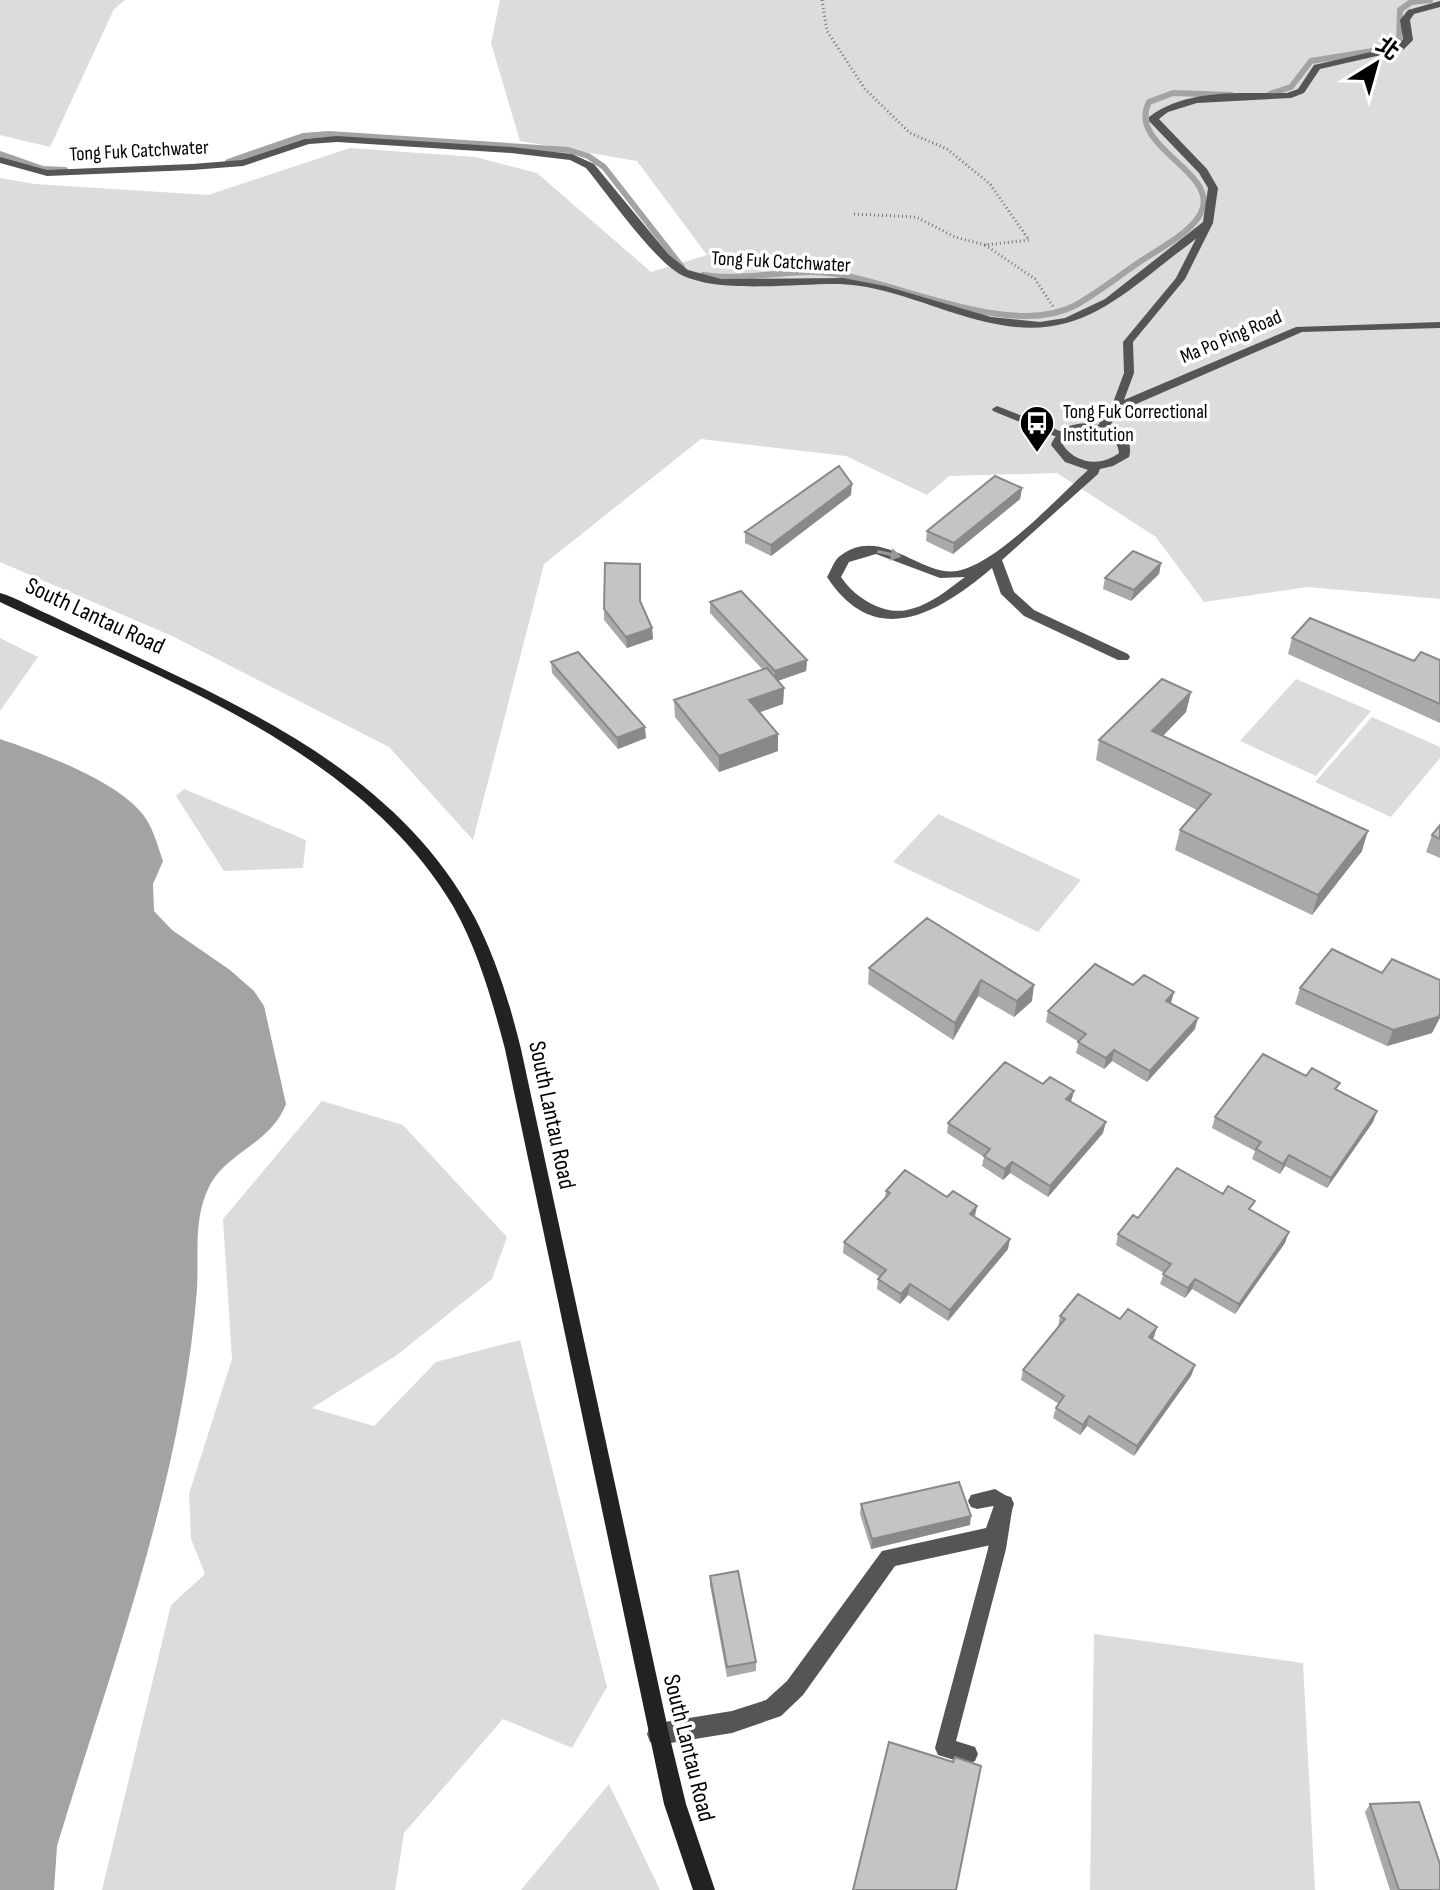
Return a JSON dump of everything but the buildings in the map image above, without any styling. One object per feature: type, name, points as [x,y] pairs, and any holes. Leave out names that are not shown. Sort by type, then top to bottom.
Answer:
[{"type":"main road","name":"South Lantau Road","points":[[0,597],[237,710],[330,764],[392,817],[432,864],[458,903],[492,977],[513,1049],[658,1734],[675,1804],[704,1890]]},
{"type":"street","points":[[1208,223],[1213,188],[1203,171],[1153,119],[1163,108],[1187,101],[1288,96],[1301,91],[1317,67],[1400,48],[1408,40],[1405,20],[1411,12],[1440,4]]},
{"type":"street","name":"Tong Fuk Catchwater","points":[[0,160],[47,173],[192,167],[243,163],[308,141],[337,139],[572,157],[590,166],[665,257],[684,272],[721,282],[843,281],[881,288],[990,320],[1040,325],[1068,321],[1109,301],[1208,223]]},
{"type":"street","name":"Ma Po Ping Road","points":[[1116,408],[1300,329],[1440,325]]},
{"type":"street","points":[[1102,428],[1116,408]]},
{"type":"street","points":[[1079,427],[1102,428],[1124,442],[1125,454],[1113,463],[1093,465],[1073,461],[1057,445],[1061,435],[1079,427]]},
{"type":"street","points":[[995,558],[955,575],[942,574],[894,553],[867,551],[844,559],[834,577],[844,591],[865,607],[888,613],[912,614],[956,590],[995,558],[1094,471],[1093,465]]},
{"type":"street","points":[[995,558],[1008,594],[1029,613],[1123,657]]},
{"type":"street","points":[[658,1734],[741,1720],[773,1708],[795,1688],[889,1558],[993,1536],[1004,1504]]},
{"type":"lane","points":[[1116,408],[1129,373],[1128,342],[1180,279],[1208,223]]},
{"type":"lane","points":[[997,409],[1061,435]]},
{"type":"lane","points":[[968,1754],[945,1748],[997,1549],[1004,1504],[995,1497],[977,1501]]},
{"type":"path","points":[[822,0],[827,31],[865,89],[910,133],[947,149],[990,184],[1029,240],[985,245]]},
{"type":"path","points":[[854,214],[916,217],[955,237],[985,245],[1035,279],[1052,306]]},
{"type":"shaded area","points":[[0,0],[125,0],[114,9],[50,147],[0,135]]},
{"type":"shaded area","points":[[500,0],[1440,0],[1440,599],[1308,587],[1204,602],[1156,537],[1057,473],[949,476],[927,495],[846,456],[701,439],[544,564],[473,840],[389,747],[172,636],[0,562],[0,178],[34,184],[208,195],[350,148],[475,157],[537,173],[651,272],[707,255],[637,161],[520,141],[491,43]]},
{"type":"shaded area","points":[[0,638],[38,657],[0,711]]},
{"type":"shaded area","points":[[1296,679],[1371,711],[1316,776],[1240,741]]},
{"type":"shaded area","points":[[1372,717],[1440,747],[1440,758],[1391,817],[1315,782]]},
{"type":"shaded area","points":[[0,739],[93,777],[126,798],[144,815],[163,861],[153,884],[154,911],[172,930],[230,970],[254,991],[264,1006],[286,1104],[270,1129],[217,1175],[204,1199],[199,1224],[191,1346],[171,1459],[126,1626],[57,1846],[54,1890],[0,1890]]},
{"type":"shaded area","points":[[184,789],[306,840],[303,868],[224,871],[176,796]]},
{"type":"shaded area","points":[[938,814],[1081,880],[1038,932],[893,862]]},
{"type":"shaded area","points":[[322,1101],[403,1125],[507,1237],[492,1279],[397,1355],[312,1408],[374,1426],[436,1362],[520,1340],[607,1687],[572,1748],[503,1719],[404,1833],[395,1890],[102,1890],[171,1605],[205,1574],[191,1539],[189,1494],[232,1359],[223,1219]]},
{"type":"shaded area","points":[[1094,1634],[1303,1663],[1315,1890],[1090,1890]]},
{"type":"shaded area","points":[[609,1784],[660,1890],[521,1890]]},
{"type":"waterway","points":[[1270,94],[1291,87],[1311,61],[1379,50],[1399,41],[1400,10],[1411,2],[1430,0]]},
{"type":"waterway","points":[[703,275],[836,274],[956,306],[1020,316],[1049,314],[1074,306],[1178,237],[1194,223],[1203,207],[1202,193],[1195,181],[1149,131],[1145,117],[1149,102],[1173,93],[1231,95]]},
{"type":"waterway","points":[[228,162],[303,136],[329,134],[568,150],[588,156],[604,167],[682,267]]},
{"type":"waterway","points":[[0,154],[43,169],[65,170]]},
{"type":"place","name":"Tong Fuk Correctional Institution","points":[[1037,454]]}]
